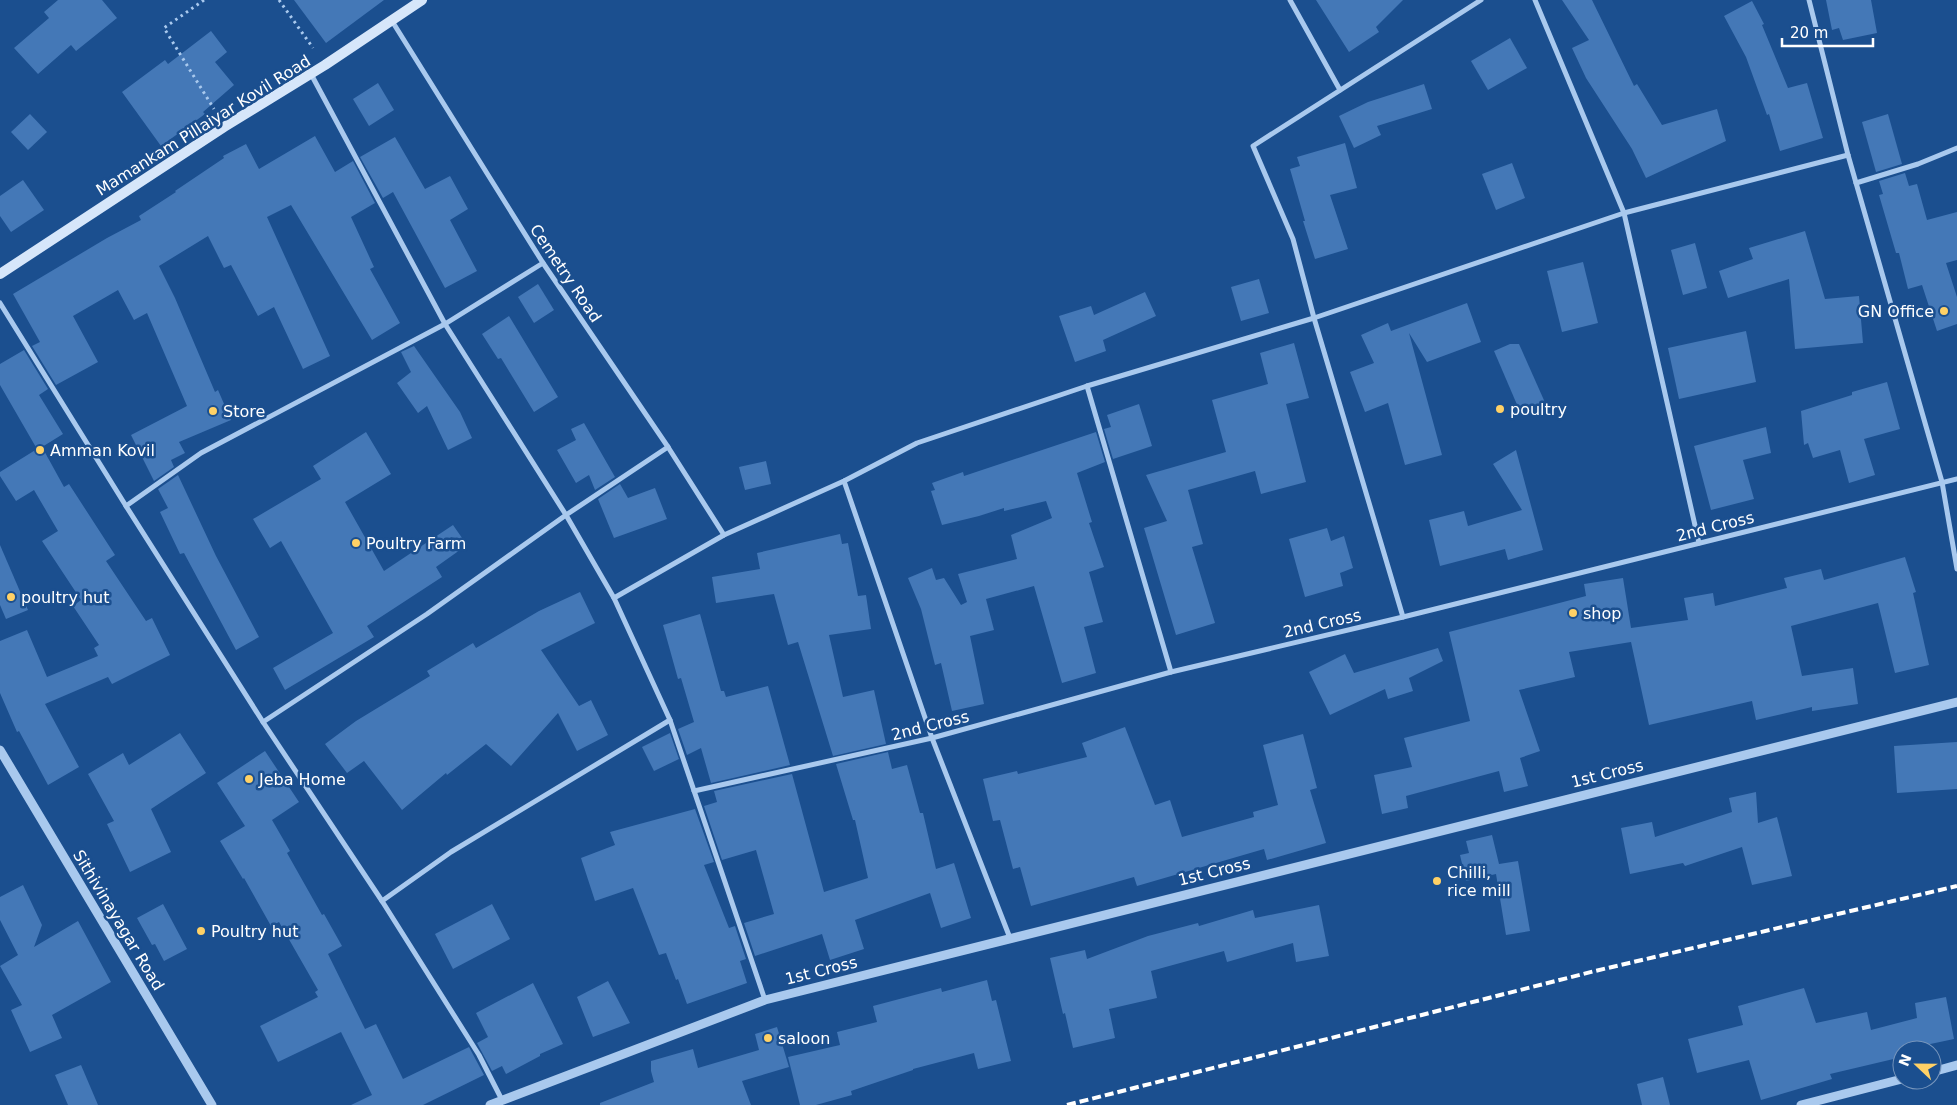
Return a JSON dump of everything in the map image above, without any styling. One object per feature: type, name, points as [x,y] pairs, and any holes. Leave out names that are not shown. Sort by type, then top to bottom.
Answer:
[{"type":"main road","name":"Mamankam Pillaiyar Kovil Road","points":[[0,274],[224,127],[325,65],[422,0]]},
{"type":"street","points":[[1290,0],[1340,90]]},
{"type":"street","points":[[1403,617],[1314,318],[1293,239],[1253,146],[1481,0]]},
{"type":"street","points":[[1535,0],[1624,213],[1699,543]]},
{"type":"street","points":[[1809,0],[1856,183],[1942,482],[1957,569]]},
{"type":"street","name":"Cemetry Road","points":[[392,21],[543,263],[668,446],[724,535]]},
{"type":"street","points":[[311,74],[445,324],[566,515],[614,598],[670,720],[765,1000]]},
{"type":"street","points":[[1856,183],[1918,164],[1957,148]]},
{"type":"street","points":[[614,598],[724,535],[844,482],[917,443],[1087,386],[1314,318],[1624,213],[1848,154]]},
{"type":"street","points":[[126,506],[201,453],[445,324],[543,263]]},
{"type":"street","points":[[0,303],[263,722],[382,900],[479,1056],[502,1100]]},
{"type":"street","points":[[1087,386],[1171,672]]},
{"type":"street","points":[[263,722],[427,614],[566,515],[668,446]]},
{"type":"street","name":"2nd Cross","points":[[694,792],[932,738],[1171,672],[1403,617],[1957,478]]},
{"type":"street","points":[[844,482],[932,738],[1010,938]]},
{"type":"street","name":"1st Cross","points":[[490,1105],[765,1000],[1957,702]]},
{"type":"street","points":[[382,900],[451,852],[670,720]]},
{"type":"street","name":"Sithivinayagar Road","points":[[0,750],[212,1105]]},
{"type":"street","points":[[1942,1069],[1957,1065]]},
{"type":"street","points":[[1801,1105],[1892,1082]]},
{"type":"path","points":[[204,0],[164,28],[224,127]]},
{"type":"path","points":[[279,0],[325,65]]},
{"type":"building","points":[[58,0],[102,0],[117,18],[76,51],[71,45],[38,74],[14,48],[49,18],[44,12]]},
{"type":"building","points":[[294,0],[384,0],[326,43]]},
{"type":"building","points":[[1316,0],[1403,0],[1376,27],[1379,32],[1349,52]]},
{"type":"building","points":[[1562,0],[1592,0],[1634,86],[1637,84],[1662,125],[1717,109],[1726,141],[1646,178],[1632,149],[1586,78],[1572,48],[1589,40]]},
{"type":"building","points":[[1826,0],[1871,0],[1877,33],[1843,40],[1839,28],[1832,30]]},
{"type":"building","points":[[1752,1],[1764,24],[1762,25],[1788,88],[1807,83],[1823,138],[1780,151],[1769,114],[1767,115],[1746,57],[1724,16]]},
{"type":"building","points":[[211,31],[227,52],[215,62],[234,85],[203,112],[205,114],[161,146],[122,92],[165,60],[168,64]]},
{"type":"building","points":[[1510,38],[1527,68],[1488,90],[1471,61]]},
{"type":"building","points":[[378,83],[394,110],[369,126],[353,99]]},
{"type":"building","points":[[1424,84],[1432,109],[1377,126],[1381,135],[1354,148],[1339,116],[1368,102]]},
{"type":"building","points":[[30,114],[47,132],[28,150],[11,132]]},
{"type":"building","points":[[1888,114],[1902,164],[1876,172],[1862,122]]},
{"type":"building","points":[[315,136],[335,172],[353,161],[375,203],[351,217],[374,267],[370,269],[400,323],[372,340],[291,205],[267,217],[330,356],[303,369],[274,307],[258,316],[231,265],[224,268],[208,236],[159,266],[175,298],[215,392],[218,390],[231,420],[179,442],[185,453],[171,460],[174,467],[154,481],[131,435],[187,406],[147,313],[134,320],[118,290],[73,316],[98,362],[56,385],[32,346],[40,342],[13,294],[141,220],[139,216],[224,158],[223,156],[246,144],[259,169]]},
{"type":"building","points":[[395,137],[425,189],[450,176],[468,209],[450,220],[477,271],[445,288],[393,192],[383,198],[360,157]]},
{"type":"building","points":[[1345,143],[1357,188],[1330,195],[1348,249],[1315,259],[1290,169],[1300,166],[1297,157]]},
{"type":"building","points":[[1512,163],[1525,198],[1496,210],[1482,174]]},
{"type":"building","points":[[1905,173],[1909,186],[1917,184],[1927,220],[1957,212],[1957,260],[1946,263],[1957,297],[1957,324],[1937,331],[1922,285],[1908,289],[1899,253],[1896,253],[1879,195],[1883,194],[1879,181]]},
{"type":"building","points":[[23,180],[44,210],[11,232],[0,216],[0,196]]},
{"type":"building","points":[[1805,231],[1825,299],[1859,296],[1863,343],[1795,349],[1789,279],[1728,298],[1719,271],[1753,259],[1749,248]]},
{"type":"building","points":[[1695,243],[1707,288],[1683,295],[1671,250]]},
{"type":"building","points":[[1583,262],[1598,323],[1562,332],[1547,271]]},
{"type":"building","points":[[1259,279],[1269,313],[1241,321],[1231,287]]},
{"type":"building","points":[[538,284],[554,310],[534,323],[518,297]]},
{"type":"building","points":[[1145,292],[1156,316],[1103,340],[1106,351],[1075,362],[1059,316],[1091,306],[1094,315]]},
{"type":"building","points":[[1467,303],[1481,342],[1427,362],[1409,333],[1442,455],[1405,465],[1388,403],[1365,412],[1350,372],[1374,363],[1361,335],[1388,323],[1391,331]]},
{"type":"building","points":[[509,316],[558,397],[534,412],[501,358],[498,359],[482,334]]},
{"type":"building","points":[[1746,331],[1756,382],[1679,399],[1668,348]]},
{"type":"building","points":[[1294,343],[1309,398],[1286,404],[1306,482],[1261,494],[1255,471],[1188,490],[1203,544],[1192,547],[1215,623],[1176,635],[1144,528],[1167,521],[1146,475],[1226,452],[1212,400],[1268,384],[1260,353]]},
{"type":"building","points":[[1510,344],[1519,344],[1547,407],[1521,414],[1494,351]]},
{"type":"building","points":[[414,346],[460,412],[472,438],[448,450],[427,406],[418,413],[397,383],[411,372],[401,352]]},
{"type":"building","points":[[24,350],[48,389],[39,395],[63,434],[42,447],[64,487],[69,484],[115,555],[106,561],[146,621],[152,618],[170,655],[112,684],[108,677],[45,704],[79,767],[48,785],[19,731],[17,732],[0,693],[0,641],[27,630],[47,677],[98,656],[94,648],[99,645],[73,606],[81,600],[42,541],[58,531],[34,490],[16,501],[0,476],[0,472],[37,449],[0,385],[0,364]]},
{"type":"building","points":[[1887,382],[1900,429],[1864,439],[1875,475],[1849,483],[1840,450],[1813,458],[1808,443],[1804,445],[1801,411],[1852,395],[1852,392]]},
{"type":"building","points":[[1139,404],[1152,446],[1113,459],[1104,429],[1111,427],[1107,415]]},
{"type":"building","points":[[584,423],[615,477],[595,490],[589,475],[576,483],[557,450],[576,440],[571,429]]},
{"type":"building","points":[[1766,427],[1771,453],[1743,460],[1754,499],[1711,510],[1694,446]]},
{"type":"building","points":[[366,432],[391,474],[345,502],[384,571],[453,525],[467,545],[436,567],[442,577],[367,626],[374,637],[285,690],[273,668],[333,633],[281,541],[270,548],[253,519],[321,479],[313,466]]},
{"type":"building","points":[[1096,432],[1105,462],[1077,473],[1092,522],[1089,523],[1104,567],[1089,572],[1103,622],[1084,627],[1096,673],[1062,683],[1034,586],[986,599],[994,630],[970,636],[984,704],[952,711],[941,663],[935,665],[921,609],[908,578],[932,568],[936,580],[944,578],[961,605],[967,602],[958,574],[1017,559],[1011,535],[1052,518],[1046,501],[1004,511],[1004,508],[942,525],[931,491],[935,490],[932,483],[963,472],[964,476]]},
{"type":"building","points":[[1516,450],[1543,550],[1508,560],[1505,549],[1440,566],[1429,520],[1464,511],[1468,526],[1522,510],[1493,464]]},
{"type":"building","points":[[766,461],[771,484],[745,490],[739,467]]},
{"type":"building","points":[[178,475],[216,556],[259,637],[236,650],[184,553],[180,554],[160,512],[168,508],[158,489]]},
{"type":"building","points":[[620,484],[628,498],[655,488],[667,519],[614,538],[598,499]]},
{"type":"building","points":[[1327,528],[1331,541],[1344,536],[1353,568],[1340,573],[1343,586],[1305,597],[1289,539]]},
{"type":"building","points":[[840,534],[842,544],[848,543],[858,596],[866,595],[871,629],[829,635],[843,697],[874,690],[886,744],[833,756],[798,642],[788,645],[774,594],[716,603],[712,577],[760,569],[757,553]]},
{"type":"building","name":"poultry hut","points":[[0,545],[28,610],[6,619],[0,605]]},
{"type":"building","points":[[1905,557],[1916,592],[1913,593],[1929,665],[1895,673],[1878,603],[1791,626],[1802,676],[1853,668],[1858,704],[1812,711],[1812,707],[1756,720],[1752,701],[1649,725],[1631,642],[1569,652],[1575,677],[1519,690],[1540,751],[1520,758],[1528,786],[1504,792],[1499,771],[1406,796],[1408,808],[1382,814],[1374,775],[1412,767],[1404,738],[1470,721],[1449,632],[1586,596],[1584,584],[1623,578],[1631,628],[1688,620],[1684,598],[1713,593],[1715,606],[1787,588],[1784,578],[1821,569],[1824,580]]},
{"type":"building","points":[[580,592],[595,623],[541,650],[579,706],[591,700],[608,735],[577,751],[558,713],[511,766],[486,744],[447,775],[446,773],[402,810],[364,761],[347,773],[325,744],[356,721],[430,676],[427,671],[473,643],[476,648],[539,611]]},
{"type":"building","points":[[700,614],[721,691],[724,691],[726,697],[768,686],[790,765],[711,783],[701,748],[687,755],[678,729],[694,722],[681,678],[678,679],[663,625]]},
{"type":"building","points":[[1438,648],[1443,661],[1409,678],[1413,691],[1388,699],[1385,689],[1330,715],[1309,672],[1345,654],[1354,673]]},
{"type":"building","points":[[1125,727],[1155,805],[1170,800],[1182,837],[1254,817],[1253,812],[1278,805],[1263,745],[1303,734],[1317,788],[1310,790],[1326,843],[1267,860],[1264,849],[1137,886],[1134,877],[1031,906],[1020,867],[1013,869],[1000,820],[993,821],[983,779],[1017,771],[1018,774],[1087,757],[1082,743]]},
{"type":"building","points":[[180,733],[206,773],[151,809],[171,852],[130,872],[107,824],[114,821],[88,774],[123,753],[129,765]]},
{"type":"building","points":[[670,733],[679,759],[654,771],[642,747]]},
{"type":"building","points":[[1957,742],[1957,789],[1897,793],[1894,746]]},
{"type":"building","points":[[265,751],[299,802],[272,820],[290,851],[287,853],[342,946],[328,954],[365,1029],[376,1024],[403,1079],[469,1047],[484,1075],[423,1105],[351,1105],[372,1095],[341,1032],[278,1062],[260,1026],[318,997],[315,992],[318,990],[279,922],[271,926],[244,878],[220,841],[245,826],[217,783]]},
{"type":"building","points":[[888,752],[892,769],[907,765],[920,813],[923,813],[936,869],[954,863],[971,918],[941,928],[930,893],[855,920],[864,949],[830,960],[822,934],[755,956],[744,923],[774,914],[756,850],[722,860],[704,806],[717,802],[714,791],[792,774],[824,892],[868,878],[855,820],[853,820],[836,764]]},
{"type":"building","points":[[1756,792],[1758,823],[1777,817],[1792,876],[1752,885],[1742,847],[1685,866],[1683,863],[1630,874],[1621,828],[1652,822],[1655,837],[1732,812],[1729,798]]},
{"type":"building","points":[[695,809],[714,862],[704,865],[729,928],[735,926],[746,959],[740,961],[747,983],[687,1004],[666,953],[659,955],[633,888],[595,901],[581,858],[615,845],[610,832]]},
{"type":"building","points":[[1492,835],[1499,864],[1518,861],[1530,931],[1506,935],[1496,874],[1466,881],[1460,855],[1469,853],[1466,841]]},
{"type":"building","points":[[23,885],[42,925],[34,947],[78,921],[111,982],[52,1015],[62,1038],[30,1052],[11,1010],[22,1005],[0,966],[18,955],[0,920],[0,897]]},
{"type":"building","points":[[163,904],[187,949],[164,961],[155,944],[152,945],[137,918]]},
{"type":"building","points":[[492,904],[510,939],[453,969],[435,934]]},
{"type":"building","points":[[1319,905],[1329,956],[1296,962],[1293,943],[1227,962],[1224,951],[1151,971],[1157,998],[1109,1009],[1115,1038],[1073,1048],[1050,958],[1085,950],[1087,959],[1148,936],[1198,923],[1199,926],[1253,910],[1255,918]]},
{"type":"building","points":[[987,980],[992,1001],[996,1000],[1011,1061],[978,1069],[974,1053],[913,1069],[851,1091],[852,1095],[816,1105],[800,1105],[788,1057],[840,1045],[837,1032],[877,1022],[873,1006],[941,988],[942,992]]},
{"type":"building","points":[[608,981],[630,1023],[593,1037],[577,997]]},
{"type":"building","points":[[533,983],[563,1044],[540,1054],[540,1056],[506,1074],[502,1066],[492,1071],[477,1043],[488,1037],[476,1013]]},
{"type":"building","points":[[1804,988],[1816,1023],[1867,1012],[1871,1030],[1917,1018],[1915,1003],[1946,997],[1954,1039],[1942,1042],[1942,1040],[1892,1040],[1892,1059],[1830,1074],[1832,1079],[1761,1100],[1749,1060],[1697,1073],[1688,1039],[1743,1025],[1738,1006]]},
{"type":"building","points":[[777,1027],[789,1067],[742,1081],[751,1105],[600,1105],[600,1103],[654,1082],[651,1061],[693,1049],[698,1068],[759,1050],[755,1034]]},
{"type":"building","points":[[81,1065],[98,1105],[68,1105],[55,1075]]},
{"type":"building","points":[[1663,1077],[1670,1105],[1642,1105],[1637,1084]]},
{"type":"railway","points":[[1067,1105],[1595,971],[1957,886]]},
{"type":"place","name":"GN Office","points":[[1944,311]]},
{"type":"place","name":"poultry","points":[[1500,409]]},
{"type":"place","name":"Store","points":[[213,411]]},
{"type":"place","name":"Amman Kovil","points":[[40,450]]},
{"type":"place","name":"Poultry Farm","points":[[356,543]]},
{"type":"place","name":"poultry hut","points":[[11,597]]},
{"type":"place","name":"shop","points":[[1573,613]]},
{"type":"place","name":"Jeba Home","points":[[249,779]]},
{"type":"place","name":"Chilli, rice mill","points":[[1437,881]]},
{"type":"place","name":"Poultry hut","points":[[201,931]]},
{"type":"place","name":"saloon","points":[[768,1038]]}]
